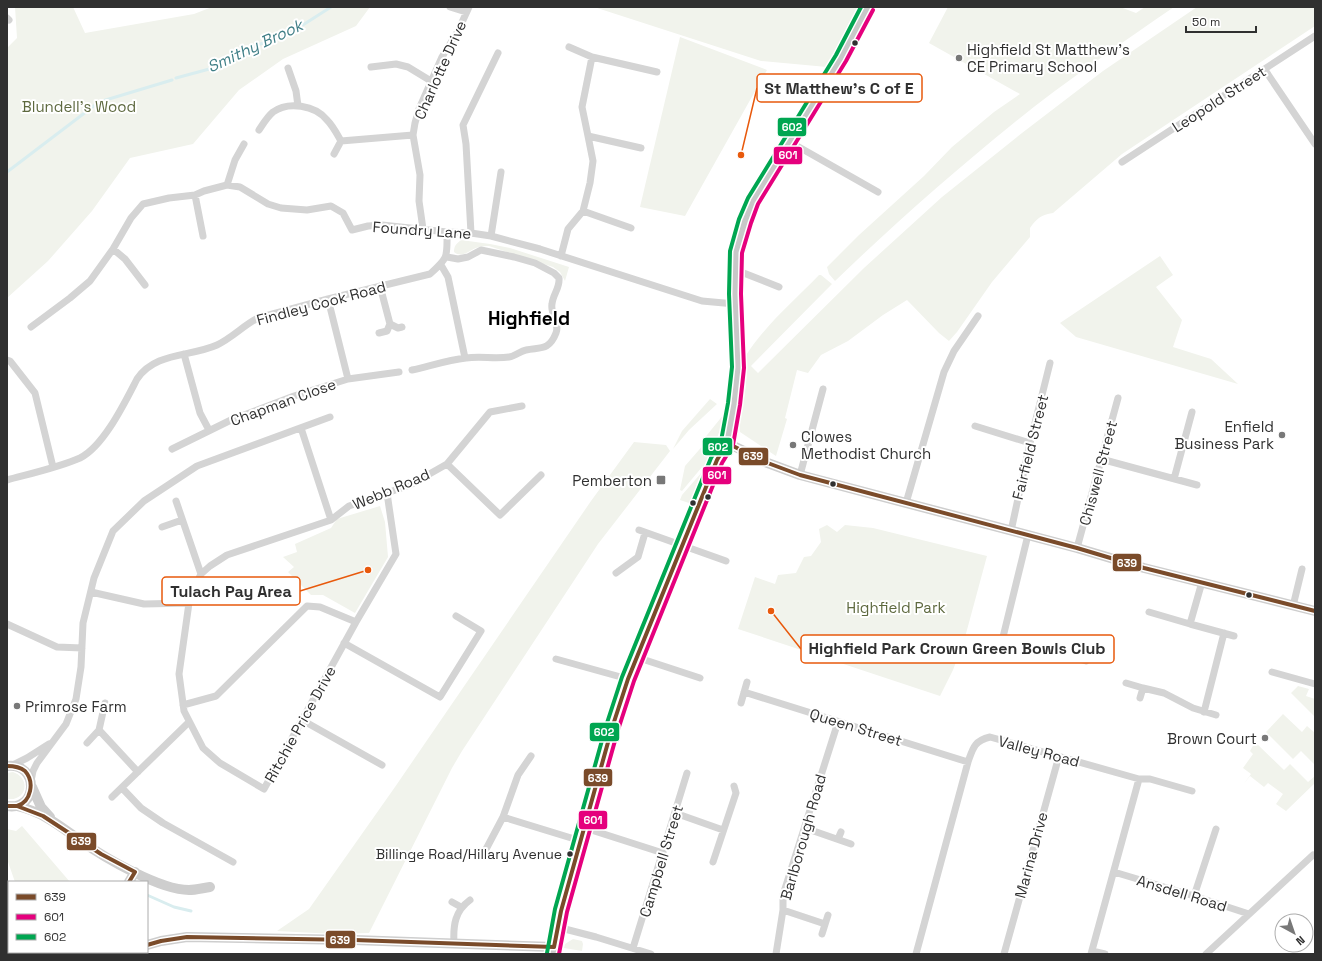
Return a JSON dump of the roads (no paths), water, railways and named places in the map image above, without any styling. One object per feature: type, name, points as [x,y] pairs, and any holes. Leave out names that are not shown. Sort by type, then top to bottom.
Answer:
[{"type":"main road","points":[[553,950],[557,927],[612,728],[628,679],[683,546],[716,460],[726,443],[734,404],[738,367],[736,252],[744,221],[753,201],[841,58],[868,7]]},
{"type":"street","points":[[450,7],[468,10]]},
{"type":"street","name":"Charlotte Drive","points":[[423,229],[419,201],[420,175],[413,135],[415,123],[419,109],[442,57],[458,31],[468,10]]},
{"type":"street","name":"Leopold Street","points":[[1122,162],[1315,36]]},
{"type":"street","points":[[569,47],[592,57],[657,72]]},
{"type":"street","points":[[471,233],[466,144],[463,125],[498,53]]},
{"type":"street","points":[[561,256],[568,229],[583,210],[590,183],[593,161],[582,107],[592,57]]},
{"type":"street","points":[[371,67],[396,64],[408,67],[432,81]]},
{"type":"street","points":[[288,68],[296,91],[298,106]]},
{"type":"street","points":[[1265,70],[1315,144]]},
{"type":"street","points":[[259,130],[271,113],[283,107],[298,106],[320,114],[327,120],[342,141]]},
{"type":"street","points":[[342,141],[413,135]]},
{"type":"street","points":[[588,136],[641,148]]},
{"type":"street","points":[[334,154],[342,141]]},
{"type":"street","points":[[790,142],[878,192]]},
{"type":"street","points":[[31,327],[90,281],[113,249],[131,218],[143,204],[169,198],[195,195],[227,184],[235,160],[244,144]]},
{"type":"street","points":[[491,236],[501,172]]},
{"type":"street","name":"Foundry Lane","points":[[227,184],[240,187],[268,204],[281,208],[307,210],[330,206],[343,213],[352,230],[368,226],[382,225],[471,233],[507,239],[702,301],[736,304]]},
{"type":"street","points":[[195,195],[203,236]]},
{"type":"street","points":[[583,210],[631,228]]},
{"type":"street","points":[[412,370],[465,358],[509,357],[517,355],[525,350],[542,348],[547,345],[556,333],[557,328],[551,305],[559,284],[559,278],[554,273],[535,263],[481,250],[468,257],[447,257],[448,232]]},
{"type":"street","points":[[113,249],[124,259],[145,284]]},
{"type":"street","name":"Findley Cook Road","points":[[7,480],[81,457],[93,448],[106,434],[141,373],[150,365],[159,360],[216,345],[233,336],[250,322],[258,318],[430,274],[441,265],[447,257]]},
{"type":"street","points":[[441,265],[448,277],[465,358]]},
{"type":"street","points":[[736,270],[779,287]]},
{"type":"street","points":[[379,333],[387,331],[390,324],[380,286]]},
{"type":"street","points":[[328,299],[348,379]]},
{"type":"street","points":[[906,503],[944,372],[954,351],[978,316]]},
{"type":"street","points":[[390,324],[398,328],[402,327]]},
{"type":"street","points":[[184,354],[200,413],[209,430]]},
{"type":"street","points":[[7,360],[10,361],[35,393],[52,467]]},
{"type":"street","name":"Fairfield Street","points":[[1011,531],[1030,443],[1050,363]]},
{"type":"street","name":"Chapman Close","points":[[172,449],[231,420],[294,396],[348,379],[399,372]]},
{"type":"street","points":[[800,475],[823,389]]},
{"type":"street","name":"Chiswell Street","points":[[1077,548],[1118,398]]},
{"type":"street","name":"Webb Road","points":[[201,574],[227,555],[331,520],[349,506],[410,484],[447,464],[490,412],[522,406]]},
{"type":"street","points":[[1174,479],[1192,412]]},
{"type":"street","points":[[11,806],[27,799],[30,793],[33,771],[51,743],[66,724],[76,699],[81,667],[82,623],[94,578],[113,532],[144,501],[197,466],[330,417]]},
{"type":"street","points":[[975,426],[1030,443]]},
{"type":"street","points":[[301,428],[331,520]]},
{"type":"street","points":[[726,443],[765,462],[800,475],[1315,611]]},
{"type":"street","points":[[1101,460],[1197,485]]},
{"type":"street","points":[[447,464],[500,515],[541,475]]},
{"type":"street","name":"Ritchie Price Drive","points":[[201,574],[189,603],[179,674],[184,711],[203,748],[220,763],[264,789],[344,643],[396,554],[387,492]]},
{"type":"street","points":[[176,501],[201,574]]},
{"type":"street","points":[[162,527],[182,520]]},
{"type":"street","points":[[616,573],[638,557],[642,532],[726,561]]},
{"type":"street","points":[[999,654],[1028,535]]},
{"type":"street","points":[[1293,606],[1302,569]]},
{"type":"street","points":[[1190,624],[1202,582]]},
{"type":"street","points":[[91,592],[144,604],[189,603]]},
{"type":"street","points":[[183,705],[216,696],[307,606],[320,607],[356,622]]},
{"type":"street","points":[[1149,612],[1234,636]]},
{"type":"street","points":[[344,643],[440,697],[481,631],[456,616]]},
{"type":"street","points":[[7,624],[57,647],[82,648]]},
{"type":"street","points":[[1204,712],[1224,633]]},
{"type":"street","points":[[1003,637],[1086,661]]},
{"type":"street","points":[[636,657],[700,678]]},
{"type":"street","points":[[556,659],[628,679]]},
{"type":"street","points":[[1272,672],[1315,684]]},
{"type":"street","points":[[741,703],[747,682]]},
{"type":"street","points":[[1126,683],[1170,695],[1186,705],[1216,715]]},
{"type":"street","points":[[1140,698],[1143,688]]},
{"type":"street","name":"Queen Street","points":[[744,692],[968,762]]},
{"type":"street","points":[[87,743],[99,730],[105,703]]},
{"type":"street","points":[[302,720],[382,765]]},
{"type":"street","points":[[112,797],[189,722]]},
{"type":"street","name":"Barlborough Road","points":[[776,954],[783,910],[783,896],[838,722]]},
{"type":"street","points":[[99,730],[138,772]]},
{"type":"street","name":"Valley Road","points":[[916,954],[968,762],[976,744],[984,739],[990,738],[1192,791]]},
{"type":"street","points":[[9,766],[51,743]]},
{"type":"street","name":"Marina Drive","points":[[1004,954],[1059,756]]},
{"type":"street","points":[[484,853],[503,817],[518,775],[531,761]]},
{"type":"street","points":[[9,766],[18,767],[24,770],[28,775],[41,807],[53,820],[82,842],[118,864],[165,886],[189,890],[210,887]]},
{"type":"street","name":"Campbell Street","points":[[633,948],[676,813],[687,773]]},
{"type":"street","points":[[1105,954],[1092,952],[1139,778]]},
{"type":"street","points":[[122,788],[141,808],[163,823],[233,862]]},
{"type":"street","points":[[713,862],[738,791]]},
{"type":"street","points":[[11,806],[30,809],[53,820]]},
{"type":"street","points":[[676,813],[723,830]]},
{"type":"street","points":[[503,817],[581,841]]},
{"type":"street","points":[[585,828],[663,853]]},
{"type":"street","points":[[805,828],[851,844]]},
{"type":"street","points":[[1194,896],[1216,829]]},
{"type":"street","points":[[838,839],[841,832]]},
{"type":"street","points":[[1206,954],[1313,855]]},
{"type":"street","points":[[1301,856],[1306,861]]},
{"type":"street","points":[[130,881],[135,872]]},
{"type":"street","name":"Ansdell Road","points":[[1114,872],[1249,914]]},
{"type":"street","points":[[454,943],[454,922],[461,907],[470,900]]},
{"type":"street","points":[[452,902],[461,907]]},
{"type":"street","points":[[783,910],[826,924]]},
{"type":"street","points":[[822,934],[828,915]]},
{"type":"street","points":[[557,927],[651,954]]},
{"type":"street","points":[[148,945],[187,937],[454,943],[553,950]]},
{"type":"waterway","name":"Smithy Brook","points":[[176,78],[213,68],[241,52],[295,30],[331,7]]},
{"type":"waterway","name":"Smithy Brook","points":[[7,172],[99,102],[172,80]]},
{"type":"waterway","points":[[148,895],[174,907],[191,911]]},
{"type":"place","name":"Highfield St Matthew's CE Primary School","points":[[959,58]]},
{"type":"place","name":"St Matthew's C of E","points":[[741,155]]},
{"type":"place","name":"Enfield Business Park","points":[[1282,435]]},
{"type":"place","name":"Clowes Methodist Church","points":[[793,445]]},
{"type":"place","name":"Pemberton","points":[[661,480]]},
{"type":"place","name":"Tulach Pay Area","points":[[368,570]]},
{"type":"place","name":"Highfield Park Crown Green Bowls Club","points":[[771,611]]},
{"type":"place","name":"Primrose Farm","points":[[17,706]]},
{"type":"place","name":"Brown Court","points":[[1265,738]]},
{"type":"place","name":"Billinge Road/Hillary Avenue","points":[[570,854]]},
{"type":"district","name":"Highfield","points":[[529,318]]},
{"type":"park label","name":"Blundell's Wood","points":[[79,106]]},
{"type":"park label","name":"Highfield Park","points":[[896,607]]}]
